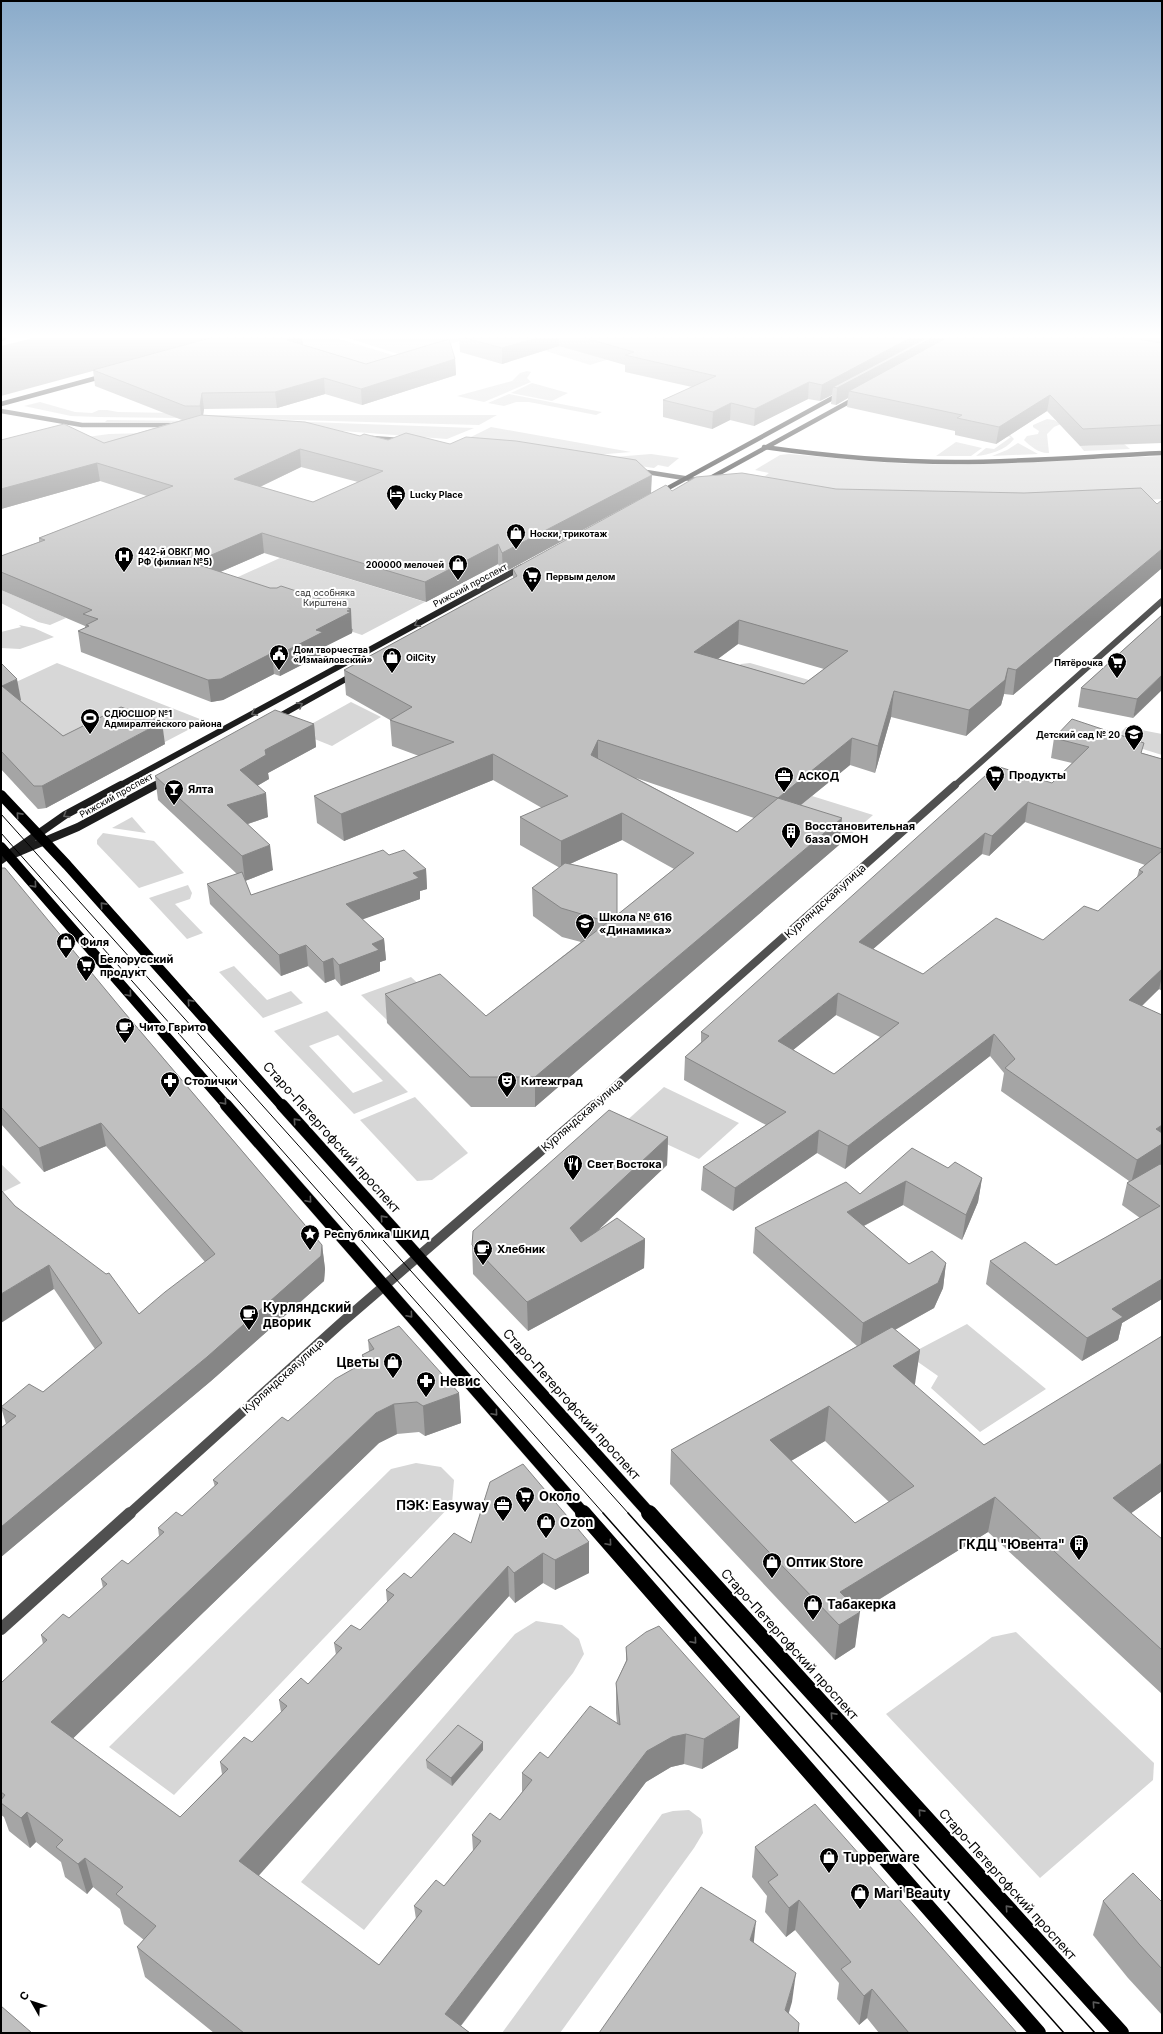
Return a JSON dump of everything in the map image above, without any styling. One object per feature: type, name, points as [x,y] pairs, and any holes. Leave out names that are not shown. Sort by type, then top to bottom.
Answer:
[{"type":"main road","points":[[652,497],[769,433]]},
{"type":"main road","points":[[693,488],[792,433]]},
{"type":"main road","points":[[747,445],[827,455],[939,462],[1162,453]]},
{"type":"main road","points":[[704,481],[717,484]]},
{"type":"main road","name":"Рижский проспект","points":[[5,858],[40,838],[65,815],[526,565]]},
{"type":"main road","points":[[269,721],[358,672]]},
{"type":"main road","name":"Рижский проспект","points":[[40,838],[78,827],[172,775]]},
{"type":"main road","name":"Старо-Петергофский проспект","points":[[1,795],[40,838],[72,870],[418,1257],[1121,2033]]},
{"type":"main road","points":[[1,847],[5,858],[384,1286],[1038,2033]]},
{"type":"street","points":[[366,437],[405,440]]},
{"type":"street","points":[[631,470],[704,481]]},
{"type":"street","name":"Курляндская улица","points":[[1,1629],[384,1286],[581,1116],[1162,601]]},
{"type":"green space","points":[[181,433],[114,453],[80,438],[109,434]]},
{"type":"green space","points":[[367,433],[462,433],[447,439]]},
{"type":"green space","points":[[479,433],[524,433],[631,452],[571,457],[467,439]]},
{"type":"green space","points":[[1048,433],[1049,453],[1039,451],[1024,440],[1027,436]]},
{"type":"green space","points":[[1000,434],[1010,435],[1014,439],[1011,443],[997,451],[976,456],[986,448],[994,449],[1011,437]]},
{"type":"green space","points":[[956,442],[982,448],[971,456],[936,456]]},
{"type":"green space","points":[[1018,443],[1038,454],[992,456],[1007,450]]},
{"type":"green space","points":[[1124,444],[1130,449],[1084,451],[1080,446]]},
{"type":"green space","points":[[651,454],[679,458],[668,467],[658,465],[654,468],[589,459]]},
{"type":"green space","points":[[789,454],[892,463],[959,465],[1162,456],[1162,499],[1097,503],[750,487],[769,473],[755,470],[780,455]]},
{"type":"green space","name":"сад особняка Кирштена","points":[[280,558],[425,602],[362,635],[350,631],[353,629],[227,582]]},
{"type":"green space","points":[[1,590],[66,618],[50,625],[38,622],[1,603]]},
{"type":"green space","points":[[19,625],[34,628],[54,637],[20,649],[1,648],[1,632],[21,627]]},
{"type":"green space","name":"СДЮСШОР №1 Адмиралтейского района","points":[[57,663],[205,721],[46,808],[38,809],[1,769],[1,689]]},
{"type":"green space","points":[[750,663],[809,680],[785,698],[720,679],[741,664]]},
{"type":"green space","points":[[351,702],[381,717],[332,746],[297,732]]},
{"type":"green space","points":[[1126,727],[1162,734],[1162,755],[1114,740]]},
{"type":"green space","points":[[812,796],[873,815],[839,845],[776,825]]},
{"type":"green space","points":[[132,817],[146,833],[112,828]]},
{"type":"green space","points":[[103,833],[154,841],[184,873],[139,888],[97,844],[97,840]]},
{"type":"green space","points":[[188,885],[192,893],[190,899],[175,904],[203,933],[187,939],[149,898]]},
{"type":"green space","points":[[234,966],[267,1000],[291,991],[303,1003],[263,1018],[219,972]]},
{"type":"green space","points":[[411,977],[438,1002],[388,1021],[361,995]]},
{"type":"green space","points":[[327,1011],[408,1092],[354,1114],[274,1031]],"holes":[[[338,1035],[383,1081],[353,1093],[309,1046]]]},
{"type":"green space","points":[[664,1087],[739,1123],[699,1159],[623,1124]]},
{"type":"green space","points":[[415,1097],[468,1153],[432,1180],[417,1181],[360,1120]]},
{"type":"green space","points":[[1,1164],[21,1183],[1,1193]]},
{"type":"green space","points":[[967,1324],[1046,1389],[980,1432],[931,1388],[938,1376],[908,1355]]},
{"type":"green space","points":[[416,1463],[441,1467],[454,1480],[452,1504],[174,1795],[109,1747],[391,1469]]},
{"type":"green space","points":[[536,1621],[562,1625],[579,1639],[584,1654],[573,1673],[364,1930],[301,1882],[515,1634]]},
{"type":"green space","points":[[1016,1632],[1154,1763],[1153,1780],[1040,1878],[886,1714],[992,1637]]},
{"type":"green space","points":[[689,1810],[701,1819],[703,1833],[694,1848],[560,2033],[502,2033],[662,1814],[673,1811]]},
{"type":"building","points":[[29,433],[83,433],[104,443],[139,433],[348,433],[360,436],[364,434],[388,440],[406,433],[450,444],[466,437],[516,441],[636,460],[652,475],[502,553],[498,544],[425,582],[262,533],[193,563],[270,588],[277,588],[281,586],[351,609],[347,611],[351,612],[316,630],[323,632],[278,655],[272,653],[221,679],[208,680],[78,631],[89,626],[86,625],[98,619],[83,614],[92,610],[1,572],[1,556],[45,540],[39,538],[173,486],[97,463],[1,489],[1,440]],"holes":[[[300,449],[383,471],[313,502],[234,479]]]},
{"type":"building","points":[[742,473],[836,489],[1024,493],[1141,488],[1157,504],[1162,500],[1162,549],[1016,670],[1008,668],[1005,680],[969,710],[894,691],[878,746],[852,738],[778,798],[842,818],[535,1077],[470,1077],[385,994],[440,974],[486,1016],[608,922],[561,908],[532,888],[565,863],[617,874],[617,915],[694,853],[622,813],[561,841],[520,817],[568,796],[493,754],[341,814],[314,796],[454,742],[390,720],[412,707],[344,670],[517,576],[513,569],[666,485],[672,491],[696,477]],"holes":[[[739,620],[848,651],[804,684],[694,652]],[[598,740],[778,798],[737,832],[591,755]]]},
{"type":"building","points":[[1162,615],[1162,675],[1137,699],[1081,688]]},
{"type":"building","points":[[1,663],[17,679],[2,686],[63,736],[121,707],[162,722],[42,786],[34,786],[1,751]]},
{"type":"building","points":[[275,710],[314,724],[265,750],[266,755],[240,770],[266,793],[227,805],[270,845],[242,856],[155,776]]},
{"type":"building","points":[[1072,719],[1144,743],[1141,753],[1162,759],[1162,849],[1028,802],[992,836],[985,833],[859,942],[923,974],[996,918],[1043,940],[1084,906],[1098,911],[1143,872],[1139,870],[1162,851],[1162,969],[1129,1000],[1162,1015],[1162,1125],[1156,1129],[1162,1133],[1162,1144],[1137,1160],[1005,1068],[1015,1059],[994,1034],[848,1146],[819,1130],[735,1188],[703,1167],[786,1112],[685,1057],[709,1036],[701,1032],[996,766],[1052,783],[1089,747],[1054,738]],"holes":[[[838,993],[899,1023],[834,1074],[778,1041]]]},
{"type":"building","points":[[383,850],[389,855],[404,850],[426,869],[413,873],[419,878],[346,904],[384,939],[372,944],[379,950],[339,965],[333,958],[323,962],[306,945],[279,955],[207,884],[242,872],[251,895]]},
{"type":"building","points":[[1,868],[5,868],[124,1012],[322,1245],[321,1256],[207,1357],[1,1527],[1,1428],[16,1416],[1,1407],[29,1384],[43,1392],[102,1343],[49,1265],[1,1294],[1,1190],[15,1206],[106,1274],[109,1273],[139,1314],[215,1254],[101,1123],[39,1148],[1,1107]]},
{"type":"building","points":[[609,1110],[668,1137],[570,1228],[581,1242],[617,1218],[645,1239],[527,1302],[472,1245],[473,1231]]},
{"type":"building","points":[[912,1148],[948,1168],[955,1162],[982,1178],[966,1215],[906,1181],[847,1212],[909,1264],[932,1251],[946,1263],[938,1283],[863,1323],[755,1228],[846,1182],[860,1194]]},
{"type":"building","points":[[1160,1164],[1162,1165],[1162,1279],[1112,1309],[1123,1317],[1087,1338],[990,1261],[1025,1242],[1056,1265],[1108,1236],[1160,1206],[1127,1183]]},
{"type":"building","points":[[399,1326],[459,1393],[423,1406],[417,1402],[394,1404],[376,1413],[51,1722],[180,1817],[228,1769],[220,1762],[244,1737],[252,1742],[287,1706],[279,1700],[301,1678],[308,1684],[342,1648],[334,1643],[351,1625],[360,1630],[394,1595],[386,1590],[404,1573],[411,1578],[454,1533],[471,1543],[490,1482],[523,1464],[589,1542],[555,1560],[543,1553],[514,1573],[508,1566],[239,1861],[379,1965],[422,1911],[414,1906],[436,1880],[444,1886],[481,1841],[472,1835],[490,1813],[500,1820],[532,1780],[522,1773],[540,1752],[548,1758],[590,1706],[620,1725],[616,1683],[627,1660],[626,1647],[646,1632],[659,1626],[740,1717],[704,1739],[686,1734],[672,1737],[647,1751],[445,2014],[470,2033],[244,2033],[137,1947],[156,1926],[116,1894],[123,1887],[85,1858],[78,1864],[56,1847],[63,1840],[27,1812],[21,1818],[1,1803],[1,1800],[5,1795],[1,1792],[1,1683],[47,1640],[41,1635],[63,1614],[69,1618],[107,1584],[101,1579],[122,1560],[128,1564],[164,1532],[158,1528],[176,1512],[182,1516],[218,1483],[213,1480],[282,1417],[288,1421],[335,1379],[367,1361],[362,1355],[374,1349],[368,1340]]},
{"type":"building","points":[[892,1327],[920,1350],[893,1366],[984,1445],[1162,1336],[1162,1463],[1113,1498],[1162,1539],[1162,1650],[995,1497],[840,1592],[860,1612],[839,1625],[671,1450]],"holes":[[[829,1406],[914,1486],[855,1523],[770,1440]]]},
{"type":"building","points":[[458,1725],[483,1742],[451,1778],[426,1760]]},
{"type":"building","points":[[815,1804],[1017,2033],[909,2033],[872,1989],[864,1996],[841,1969],[851,1962],[799,1900],[789,1908],[768,1882],[778,1875],[755,1847]]},
{"type":"building","points":[[1133,1873],[1162,1902],[1162,1969],[1103,1901]]},
{"type":"building","points":[[701,1887],[756,1921],[750,1940],[796,1973],[785,2010],[799,2023],[798,2033],[599,2033]]},
{"type":"building","points":[[1,2006],[32,2033],[1,2033]]},
{"type":"tram line","points":[[1,814],[629,1514]]},
{"type":"tram line","points":[[1,833],[604,1514]]},
{"type":"tram line","points":[[603,1513],[1064,2033]]},
{"type":"tram line","points":[[628,1513],[1095,2033]]},
{"type":"place","name":"Lucky Place","points":[[396,511]]},
{"type":"place","name":"Носки, трикотаж","points":[[516,550]]},
{"type":"place","name":"442-й ОВКГ МО РФ (филиал №5)","points":[[124,573]]},
{"type":"place","name":"200000 мелочей","points":[[458,581]]},
{"type":"place","name":"Первым делом","points":[[532,593]]},
{"type":"place","name":"Дом творчества «Измайловский»","points":[[279,671]]},
{"type":"place","name":"OilCity","points":[[392,674]]},
{"type":"place","name":"Пятёрочка","points":[[1117,679]]},
{"type":"place","name":"СДЮСШОР №1 Адмиралтейского района","points":[[90,735]]},
{"type":"place","name":"Детский сад № 20","points":[[1134,751]]},
{"type":"place","name":"Продукты","points":[[995,792]]},
{"type":"place","name":"АСКОД","points":[[784,793]]},
{"type":"place","name":"Ялта","points":[[174,806]]},
{"type":"place","name":"Восстановительная база ОМОН","points":[[791,849]]},
{"type":"place","name":"Школа № 616 «Динамика»","points":[[585,940]]},
{"type":"place","name":"Филя","points":[[66,959]]},
{"type":"place","name":"Белорусский продукт","points":[[86,982]]},
{"type":"place","name":"Чито Гврито","points":[[125,1044]]},
{"type":"place","name":"Столички","points":[[170,1098]]},
{"type":"place","name":"Китежград","points":[[507,1098]]},
{"type":"place","name":"Свет Востока","points":[[573,1181]]},
{"type":"place","name":"Республика ШКИД","points":[[310,1251]]},
{"type":"place","name":"Хлебник","points":[[483,1266]]},
{"type":"place","name":"Курляндский дворик","points":[[249,1331]]},
{"type":"place","name":"Цветы","points":[[393,1379]]},
{"type":"place","name":"Невис","points":[[426,1398]]},
{"type":"place","name":"Около","points":[[525,1513]]},
{"type":"place","name":"ПЭК: Easyway","points":[[503,1522]]},
{"type":"place","name":"Ozon","points":[[546,1539]]},
{"type":"place","name":"ГКДЦ \"Ювента\"","points":[[1079,1561]]},
{"type":"place","name":"Оптик Store","points":[[772,1579]]},
{"type":"place","name":"Табакерка","points":[[813,1621]]},
{"type":"place","name":"Tupperware","points":[[829,1874]]},
{"type":"place","name":"Mari Beauty","points":[[860,1910]]}]
